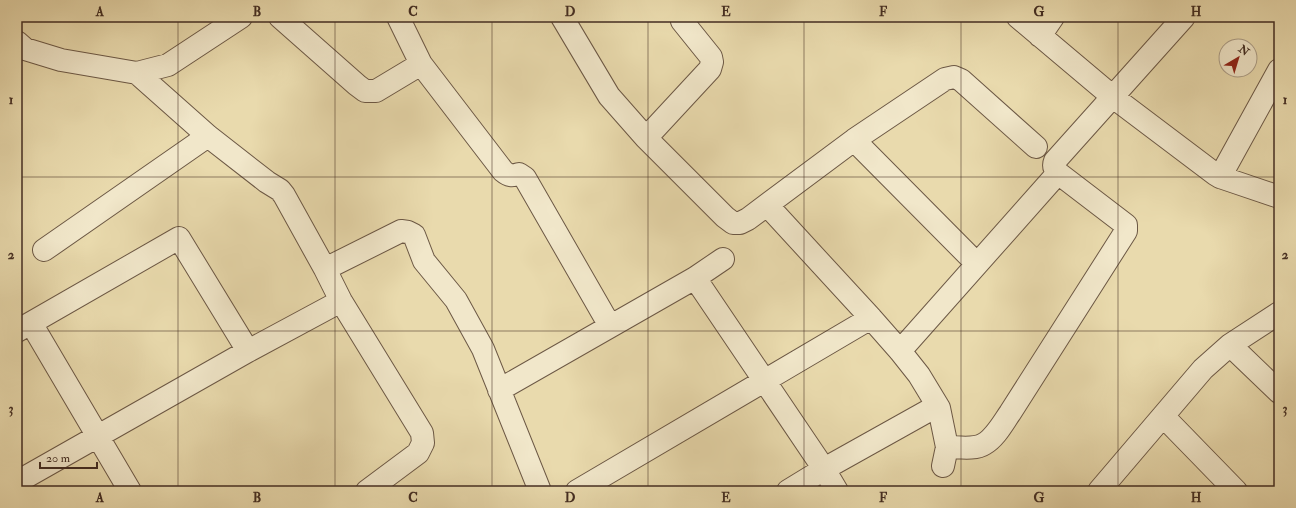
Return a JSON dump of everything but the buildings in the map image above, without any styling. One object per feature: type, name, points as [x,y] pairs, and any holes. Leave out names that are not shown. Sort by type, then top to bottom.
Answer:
[{"type":"street","points":[[17,42],[25,49],[61,60],[137,74],[168,65],[241,17]]},
{"type":"street","points":[[280,17],[364,91],[376,91],[421,64]]},
{"type":"street","points":[[398,17],[421,64],[503,171],[512,176],[519,174],[523,175],[610,326]]},
{"type":"street","points":[[562,17],[609,96],[646,138],[717,210],[733,223],[740,223],[748,219],[854,140],[945,79],[954,77],[961,80],[1036,147]]},
{"type":"street","points":[[646,138],[710,69],[712,62],[711,57],[682,21],[681,17]]},
{"type":"street","points":[[1018,17],[1113,97],[1220,177],[1279,197]]},
{"type":"street","points":[[1040,36],[1053,17]]},
{"type":"street","points":[[767,205],[871,318],[919,375],[939,408],[945,456],[985,444],[994,435],[1010,413],[1127,228],[1126,225],[1058,173],[1053,165],[1184,17]]},
{"type":"street","points":[[1220,177],[1279,70]]},
{"type":"street","points":[[137,74],[208,136],[267,182],[280,190],[284,195],[341,301],[422,433],[423,443],[418,453],[390,484],[367,491]]},
{"type":"street","points":[[44,250],[208,136]]},
{"type":"street","points":[[854,140],[977,264]]},
{"type":"street","points":[[900,351],[1058,173]]},
{"type":"street","points":[[325,269],[401,231],[414,235],[424,261],[456,300],[484,349],[540,491]]},
{"type":"street","points":[[130,491],[98,436],[24,327],[179,238],[248,351]]},
{"type":"street","points":[[499,390],[695,278],[723,259]]},
{"type":"street","points":[[695,278],[824,469],[837,491]]},
{"type":"street","points":[[17,482],[248,351],[341,301]]},
{"type":"street","points":[[1099,491],[1203,369],[1230,345],[1279,313]]},
{"type":"street","points":[[577,491],[871,318]]},
{"type":"street","points":[[1230,345],[1279,392]]},
{"type":"street","points":[[788,491],[824,469],[935,407]]},
{"type":"street","points":[[1163,416],[1236,491]]}]
